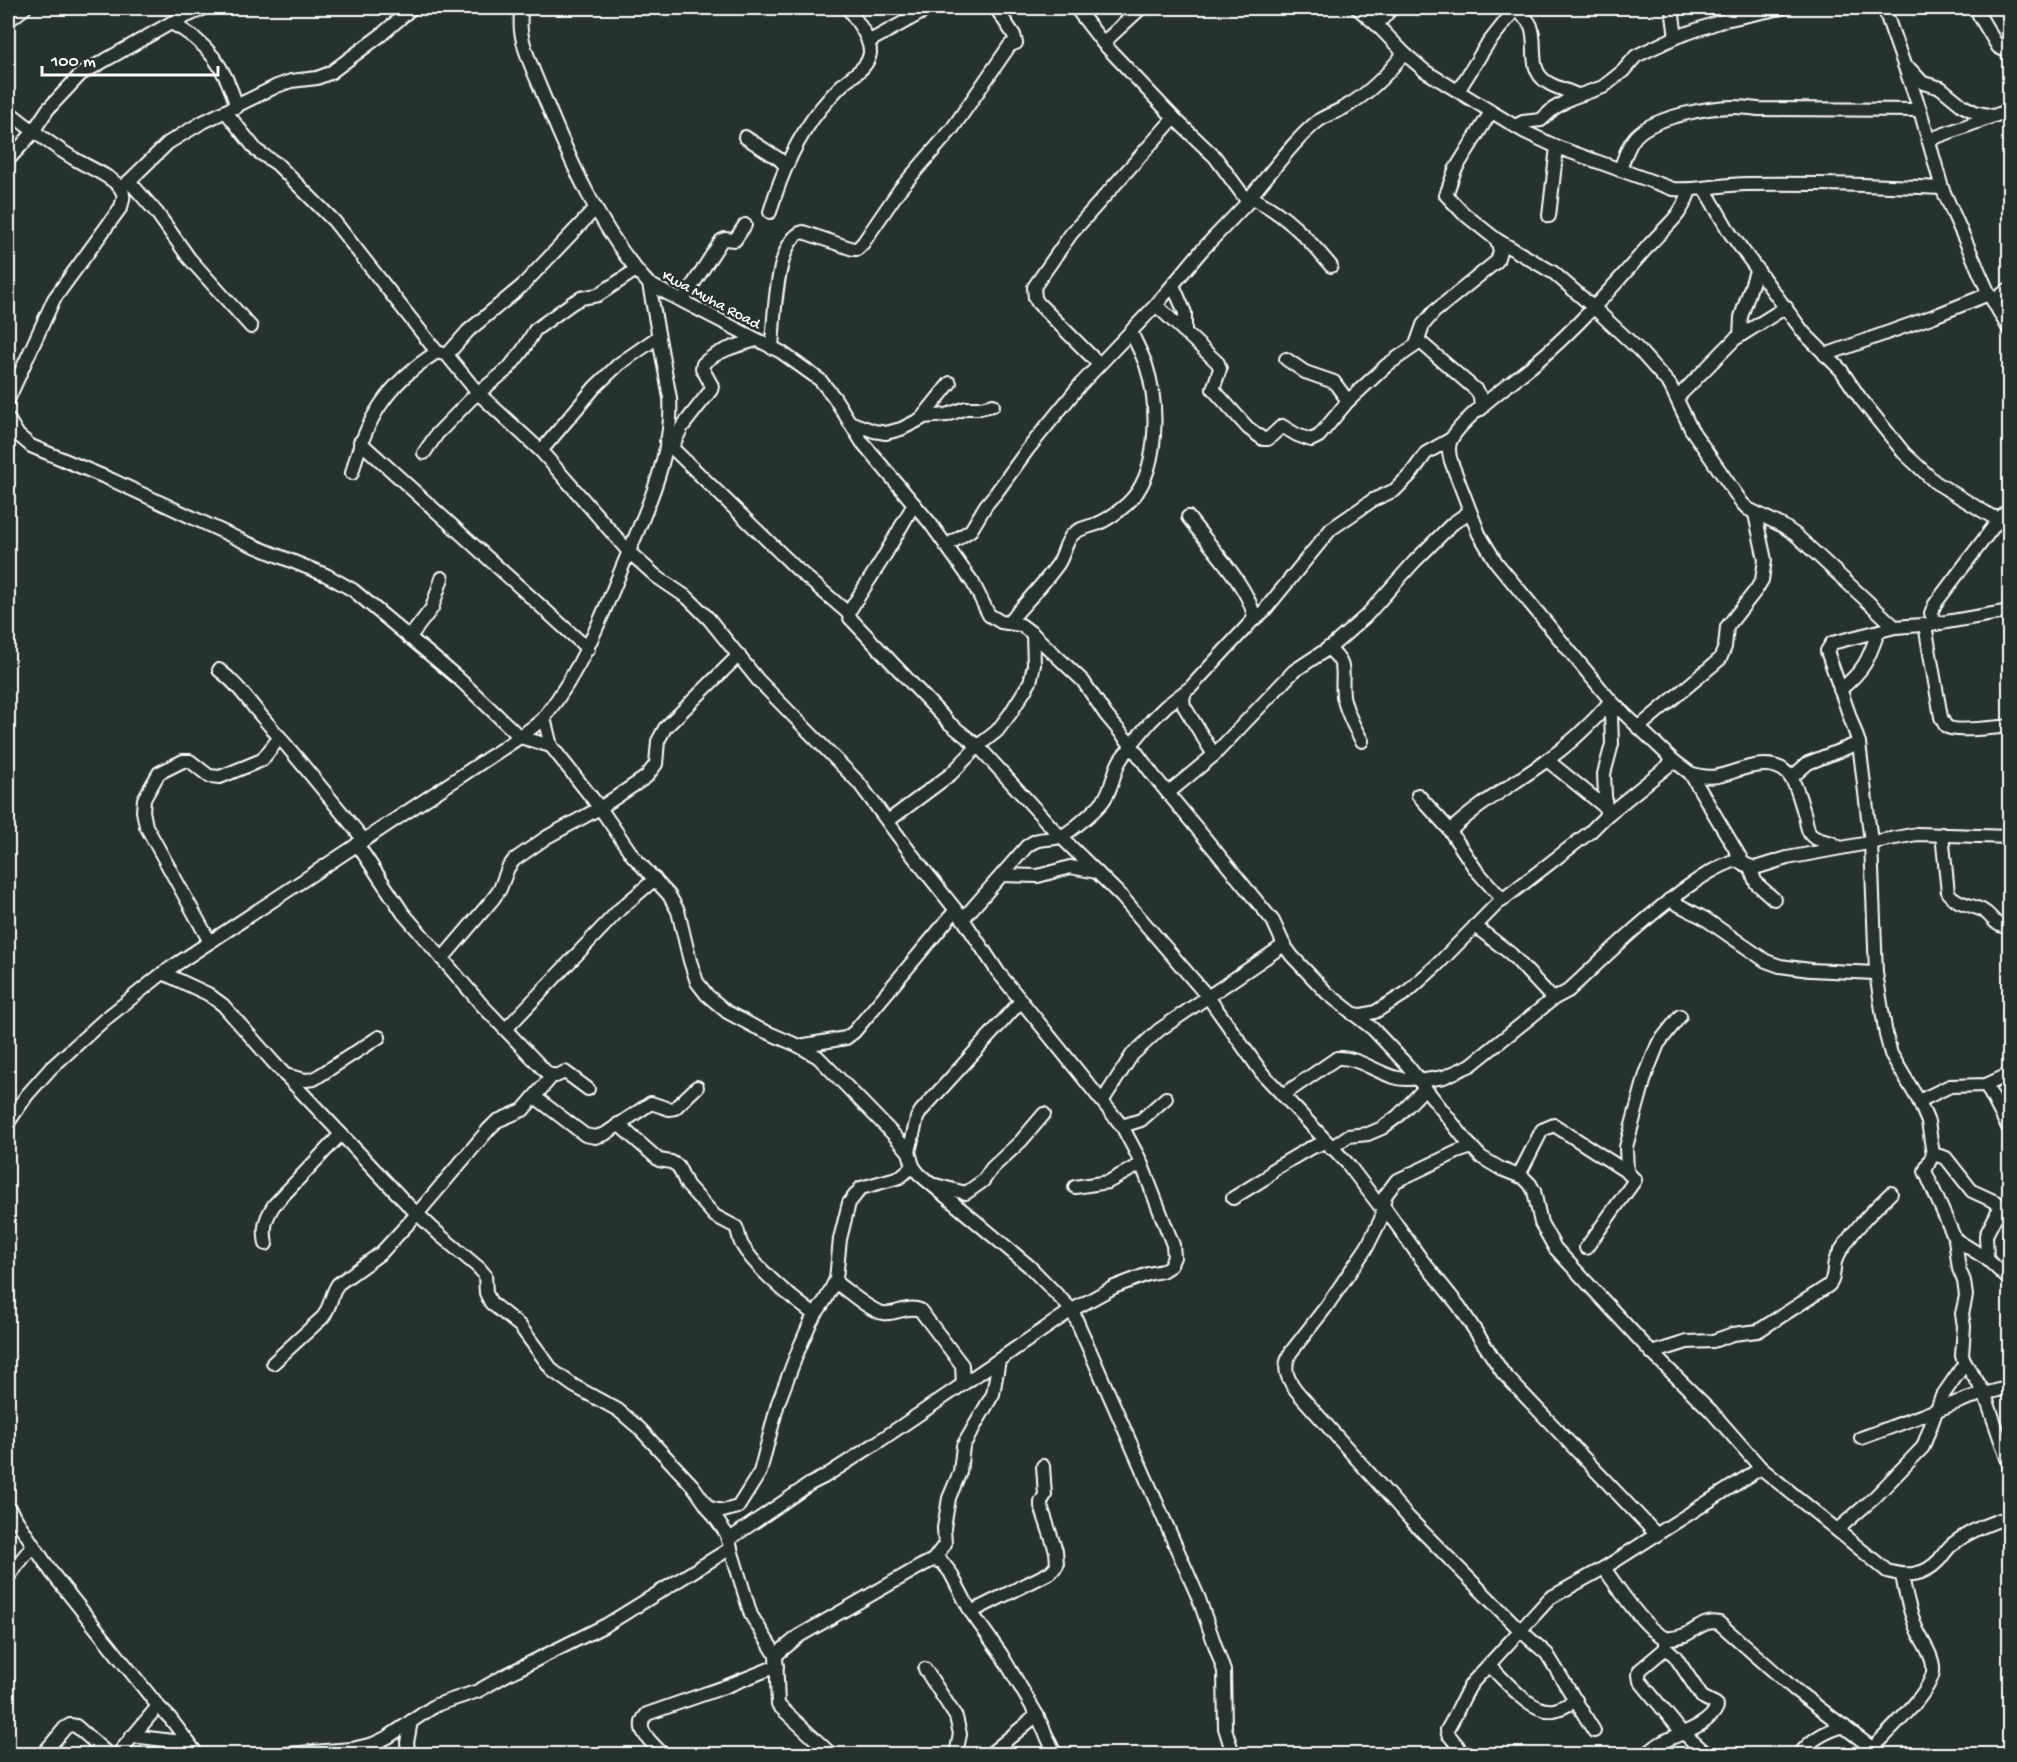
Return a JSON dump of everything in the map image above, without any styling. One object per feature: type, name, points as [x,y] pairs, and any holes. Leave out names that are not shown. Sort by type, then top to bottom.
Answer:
[{"type":"street","points":[[8,21],[25,8]]},
{"type":"street","points":[[8,160],[33,132],[48,109],[81,74],[171,23],[206,8]]},
{"type":"street","points":[[8,400],[54,299],[121,207],[125,185],[168,143],[201,123],[277,87],[291,81],[317,78],[330,73],[381,35],[412,8]]},
{"type":"street","name":"Kwa Muha Road","points":[[521,8],[520,30],[528,58],[553,121],[596,208],[636,270],[649,284],[772,348],[820,380],[834,397],[862,442],[930,523],[973,583],[988,615],[1001,622],[1021,626],[1033,634],[1051,648],[1083,681],[1106,716],[1273,921],[1284,945],[1327,993],[1373,1029],[1407,1065],[1472,1148],[1490,1164],[1519,1175]]},
{"type":"street","points":[[771,212],[786,166],[804,133],[820,110],[867,61],[870,52],[868,42],[848,8]]},
{"type":"street","points":[[868,42],[930,8]]},
{"type":"street","points":[[772,348],[780,271],[790,241],[803,232],[852,249],[857,249],[863,243],[900,189],[952,129],[1010,45],[1016,43],[1014,35],[996,8]]},
{"type":"street","points":[[1076,8],[1103,44],[1215,157],[1249,199],[1268,205],[1310,240],[1331,266]]},
{"type":"street","points":[[1103,44],[1141,8]]},
{"type":"street","points":[[1357,8],[1425,71],[1515,126],[1557,147],[1673,189],[1690,190],[1732,184],[1829,183],[1942,188]]},
{"type":"street","points":[[1377,25],[1392,8]]},
{"type":"street","points":[[1458,91],[1486,46],[1517,8],[1532,28],[1534,62],[1540,76],[1545,82],[1577,95]]},
{"type":"street","points":[[1672,8],[1676,37]]},
{"type":"street","points":[[1515,126],[1523,122],[1541,120],[1553,109],[1577,95],[1603,87],[1623,71],[1636,56],[1676,37],[1725,20],[1767,9],[1782,8]]},
{"type":"street","points":[[1884,8],[1904,60],[1942,188],[1991,297],[2010,331]]},
{"type":"street","points":[[1978,8],[1978,15],[1998,47],[2010,53]]},
{"type":"street","points":[[171,23],[186,31],[209,49],[230,83],[232,109],[257,152],[277,164],[334,221],[442,353],[478,393],[542,451],[629,552],[657,577],[688,598],[709,619],[758,680],[859,783],[959,915],[1021,1002],[1122,1126],[1141,1164],[1173,1245],[1173,1262],[1162,1271],[1114,1287],[1072,1310],[853,1459],[810,1484],[606,1625],[478,1691],[436,1705],[388,1737],[363,1747],[285,1755]]},
{"type":"street","points":[[946,546],[971,530],[986,505],[1028,449],[1099,364],[1156,305],[1202,250],[1318,121],[1347,106],[1367,92],[1388,73],[1404,53]]},
{"type":"street","points":[[1904,60],[1923,83],[1941,88],[1963,106],[1975,112],[1993,116]]},
{"type":"street","points":[[1620,170],[1631,142],[1645,128],[1672,118],[1705,110],[1734,107],[1920,110]]},
{"type":"street","points":[[1928,140],[2010,110]]},
{"type":"street","points":[[8,111],[33,132],[74,159],[115,182],[125,185],[157,213],[189,258],[251,327]]},
{"type":"street","points":[[1491,112],[1455,170],[1446,195],[1463,213],[1497,240],[1554,273],[1660,371],[1677,398],[1691,429],[1742,503],[1755,514],[1783,526],[1796,536],[1895,627]]},
{"type":"street","points":[[1099,364],[1038,303],[1034,287],[1071,234],[1174,118]]},
{"type":"street","points":[[745,137],[786,166]]},
{"type":"street","points":[[1549,216],[1557,147]]},
{"type":"street","points":[[1704,188],[1730,233],[1804,333],[1840,370],[1904,453],[1935,482],[1991,516],[2000,518]]},
{"type":"street","points":[[799,1046],[846,1038],[854,1032],[959,915],[1033,842],[1061,836],[1102,801],[1110,789],[1114,771],[1139,733],[1166,706],[1185,692],[1264,611],[1331,529],[1373,500],[1395,490],[1426,453],[1451,439],[1481,409],[1536,363],[1593,307],[1661,231],[1678,216],[1690,190]]},
{"type":"street","points":[[352,473],[360,442],[381,402],[405,377],[442,353],[522,286],[596,208]]},
{"type":"street","points":[[683,300],[721,241],[735,240],[745,225]]},
{"type":"street","points":[[1156,305],[1215,359],[1220,366],[1213,389],[1248,428],[1263,439],[1268,439],[1282,426],[1304,439],[1316,438],[1348,401],[1387,365],[1413,348],[1423,325],[1434,312],[1497,261],[1500,250],[1497,240]]},
{"type":"street","points":[[1740,336],[1742,313],[1757,268]]},
{"type":"street","points":[[423,453],[437,434],[515,360],[535,330],[580,298],[597,295],[636,270]]},
{"type":"street","points":[[8,1123],[27,1095],[51,1068],[104,1020],[163,973],[520,737],[544,718],[588,649],[651,497],[669,445],[670,398],[649,284]]},
{"type":"street","points":[[1173,285],[1185,313],[1185,333]]},
{"type":"street","points":[[1826,355],[1991,297],[2010,288]]},
{"type":"street","points":[[1677,398],[1740,336],[1786,307]]},
{"type":"street","points":[[1008,623],[1057,565],[1073,534],[1112,515],[1127,504],[1138,491],[1152,453],[1155,434],[1149,377],[1131,332]]},
{"type":"street","points":[[542,451],[595,387],[619,364],[658,338]]},
{"type":"street","points":[[669,445],[711,390],[712,386],[702,368],[703,364],[708,359],[736,346],[757,340]]},
{"type":"street","points":[[1418,340],[1476,390],[1480,396],[1481,409]]},
{"type":"street","points":[[1286,359],[1305,372],[1334,382],[1348,401]]},
{"type":"street","points":[[849,422],[886,433],[901,429],[923,417],[950,383]]},
{"type":"street","points":[[923,417],[947,415],[966,408],[993,405]]},
{"type":"street","points":[[8,419],[18,435],[31,446],[122,484],[247,543],[326,574],[353,590],[458,678],[520,737],[550,746]]},
{"type":"street","points":[[1451,439],[1449,454],[1469,513],[1479,534],[1496,562],[1609,702],[1674,761],[1690,773],[1703,778],[1768,764],[1776,766],[1795,782],[1809,832],[1819,839],[1836,844],[1839,848]]},
{"type":"street","points":[[360,442],[588,649]]},
{"type":"street","points":[[669,445],[798,570],[848,613],[850,618],[950,723],[978,746],[1061,836],[1122,897],[1208,997],[1262,1073],[1353,1170],[1382,1206],[1459,1306],[1503,1373],[1657,1535]]},
{"type":"street","points":[[848,613],[917,507]]},
{"type":"street","points":[[2010,508],[1935,604],[1930,624],[1941,717],[1945,725],[1949,728],[2010,726]]},
{"type":"street","points":[[1168,793],[1214,755],[1294,671],[1328,648],[1366,616],[1414,561],[1452,524],[1469,513]]},
{"type":"street","points":[[1638,728],[1720,659],[1725,647],[1726,627],[1762,580],[1765,560],[1755,514]]},
{"type":"street","points":[[1188,517],[1242,589],[1254,613],[1254,619]]},
{"type":"street","points":[[409,638],[432,608],[442,578]]},
{"type":"street","points":[[2010,611],[1930,624],[1895,627],[1832,643],[1827,655],[1859,742],[1871,842],[1876,973],[1886,1035],[1891,1054],[1919,1101],[1928,1122],[1933,1154],[1932,1161],[1925,1171],[1955,1239],[1959,1269],[1964,1281],[1966,1296],[1962,1314],[1964,1326],[1962,1356],[1984,1392],[2010,1467]]},
{"type":"street","points":[[1840,690],[1866,664],[1878,632]]},
{"type":"street","points":[[888,821],[951,774],[978,746],[997,731],[1030,682],[1034,665],[1033,634]]},
{"type":"street","points":[[1328,648],[1339,657],[1344,670],[1343,696],[1349,715],[1362,741]]},
{"type":"street","points":[[442,959],[493,899],[514,860],[547,837],[600,808],[652,771],[656,764],[658,741],[665,728],[739,655]]},
{"type":"street","points":[[219,670],[239,687],[303,763],[360,841],[403,913],[442,959],[548,1074],[565,1072],[588,1089]]},
{"type":"street","points":[[1185,692],[1184,706],[1214,755]]},
{"type":"street","points":[[1450,831],[1466,815],[1497,792],[1547,760],[1576,736],[1609,702]]},
{"type":"street","points":[[1605,812],[1604,774],[1612,744],[1609,702]]},
{"type":"street","points":[[544,718],[550,746],[600,808],[633,856],[669,895],[678,911],[697,982],[707,995],[727,1012],[799,1046],[818,1058],[909,1152],[913,1166],[919,1174],[934,1184],[1029,1266],[1072,1310],[1199,1599],[1213,1636],[1224,1671],[1225,1728],[1233,1755]]},
{"type":"street","points":[[210,942],[146,826],[143,811],[144,799],[159,773],[183,760],[190,761],[209,776],[220,777],[262,760],[280,737]]},
{"type":"street","points":[[1791,778],[1808,763],[1859,742]]},
{"type":"street","points":[[1547,760],[1605,812]]},
{"type":"street","points":[[1353,1014],[1368,1014],[1382,1009],[1406,993],[1503,900],[1590,831],[1605,812],[1674,761]]},
{"type":"street","points":[[1690,773],[1756,883],[1774,899]]},
{"type":"street","points":[[1418,795],[1450,831],[1476,870],[1503,900]]},
{"type":"street","points":[[1283,1095],[1337,1058],[1346,1059],[1396,1077],[1420,1082],[1444,1077],[1471,1065],[1552,999],[1568,991],[1645,919],[1669,900],[1727,863],[1736,860],[1755,868],[1787,858],[1917,834],[2010,837]]},
{"type":"street","points":[[1942,834],[1944,873],[1948,893],[1966,906],[1982,910],[1996,924],[2010,928]]},
{"type":"street","points":[[1002,875],[1038,876],[1070,867],[1097,872]]},
{"type":"street","points":[[506,1029],[620,909],[655,879]]},
{"type":"street","points":[[1669,900],[1704,918],[1766,961],[1780,966],[1810,970],[1876,973]]},
{"type":"street","points":[[1475,926],[1511,954],[1552,999]]},
{"type":"street","points":[[1103,1100],[1132,1055],[1159,1030],[1284,945]]},
{"type":"street","points":[[163,973],[208,994],[223,1005],[285,1075],[417,1214],[485,1275],[486,1293],[491,1303],[520,1326],[553,1371],[574,1386],[618,1410],[639,1428],[693,1486],[710,1508],[728,1540],[751,1615],[776,1660],[778,1706],[831,1755]]},
{"type":"street","points":[[909,1152],[917,1118],[921,1112],[1021,1002]]},
{"type":"street","points":[[1373,1029],[1382,1009]]},
{"type":"street","points":[[1627,1172],[1626,1147],[1646,1074],[1658,1044],[1680,1016]]},
{"type":"street","points":[[285,1075],[306,1080],[314,1079],[378,1037]]},
{"type":"street","points":[[1919,1101],[1950,1086],[1986,1085],[2010,1074]]},
{"type":"street","points":[[273,1363],[323,1317],[329,1310],[334,1289],[338,1284],[381,1253],[489,1128],[497,1121],[523,1110],[553,1075]]},
{"type":"street","points":[[1233,1198],[1267,1177],[1274,1169],[1308,1149],[1328,1145],[1348,1136],[1368,1134],[1382,1128],[1398,1116],[1420,1082]]},
{"type":"street","points":[[1986,1085],[2010,1131]]},
{"type":"street","points":[[535,1097],[585,1135],[595,1137],[605,1134],[651,1103],[669,1109],[675,1108],[697,1087]]},
{"type":"street","points":[[1122,1126],[1141,1120],[1166,1098]]},
{"type":"street","points":[[934,1184],[966,1192],[983,1181],[992,1168],[1021,1141],[1044,1114]]},
{"type":"street","points":[[618,1124],[659,1160],[678,1166],[687,1185],[715,1216],[736,1227],[741,1244],[766,1273],[787,1294],[815,1315]]},
{"type":"street","points":[[1586,1248],[1635,1180],[1627,1172],[1554,1125],[1542,1130],[1519,1175],[1534,1191],[1541,1223],[1555,1248],[1652,1353],[1711,1411],[1761,1468],[1887,1572],[1902,1575],[1925,1572],[1955,1542],[1988,1523],[2010,1516]]},
{"type":"street","points":[[266,1244],[263,1230],[265,1219],[273,1205],[341,1134]]},
{"type":"street","points":[[1472,1148],[1457,1152],[1396,1181],[1385,1196],[1381,1220],[1367,1247],[1286,1360],[1287,1376],[1300,1395],[1402,1510],[1521,1631],[1547,1654],[1594,1731]]},
{"type":"street","points":[[1933,1154],[1946,1158],[1969,1189],[1996,1201],[2000,1208],[2003,1214],[1986,1235],[1987,1259]]},
{"type":"street","points":[[1076,1187],[1108,1182],[1141,1164]]},
{"type":"street","points":[[728,1540],[738,1507],[760,1472],[784,1383],[815,1315],[835,1282],[845,1214],[854,1194],[870,1184],[900,1177],[913,1166]]},
{"type":"street","points":[[1652,1353],[1687,1342],[1713,1341],[1733,1334],[1758,1331],[1828,1286],[1832,1282],[1837,1258],[1860,1225],[1891,1193]]},
{"type":"street","points":[[1955,1239],[1987,1259],[2006,1277]]},
{"type":"street","points":[[835,1282],[879,1312],[890,1313],[910,1308],[920,1310],[962,1365],[963,1384]]},
{"type":"street","points":[[662,1755],[643,1734],[642,1718],[646,1714],[727,1686],[776,1660],[799,1636],[933,1560],[945,1544],[944,1528],[949,1498],[960,1472],[963,1446],[993,1394],[999,1360]]},
{"type":"street","points":[[1837,1530],[1874,1498],[1923,1448],[1946,1388],[1965,1364]]},
{"type":"street","points":[[1861,1438],[1984,1392],[2000,1391],[2010,1386]]},
{"type":"street","points":[[971,1612],[1051,1572],[1057,1565],[1056,1551],[1041,1506],[1045,1495],[1043,1466]]},
{"type":"street","points":[[1453,1755],[1458,1746],[1448,1734],[1448,1730],[1464,1695],[1550,1598],[1604,1568],[1761,1468]]},
{"type":"street","points":[[8,1507],[52,1573],[158,1706],[171,1718],[197,1755]]},
{"type":"street","points":[[710,1508],[723,1511],[738,1507]]},
{"type":"street","points":[[8,1577],[33,1545]]},
{"type":"street","points":[[933,1560],[942,1563],[950,1572],[971,1612],[1001,1654],[1037,1715],[1055,1755]]},
{"type":"street","points":[[1604,1568],[1638,1614],[1675,1656],[1702,1697],[1716,1704],[1717,1707],[1709,1717],[1661,1743],[1646,1755]]},
{"type":"street","points":[[1707,1755],[1683,1733],[1645,1689],[1639,1675],[1644,1665],[1665,1643],[1714,1621],[1794,1689],[1876,1752],[1928,1686],[1933,1672],[1932,1661],[1916,1629],[1906,1601],[1902,1575]]},
{"type":"street","points":[[1489,1665],[1537,1708],[1554,1710],[1576,1701]]},
{"type":"street","points":[[925,1669],[956,1717],[960,1734],[956,1755]]},
{"type":"street","points":[[118,1755],[158,1706]]},
{"type":"street","points":[[990,1755],[1037,1715]]},
{"type":"street","points":[[409,1755],[407,1743],[411,1721]]},
{"type":"street","points":[[43,1755],[70,1725],[76,1726],[108,1755]]},
{"type":"street","points":[[1800,1755],[1805,1748],[1827,1731],[1844,1726]]},
{"type":"street","points":[[132,1736],[189,1743]]}]
